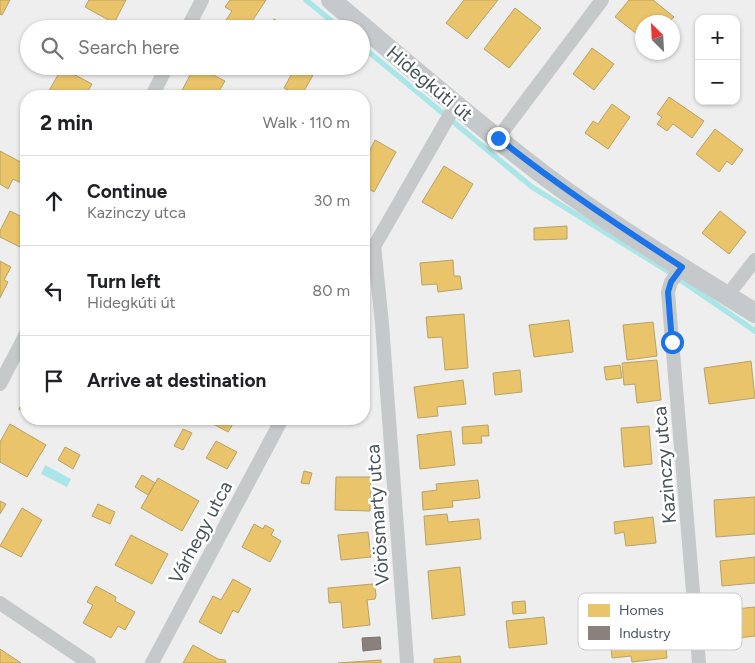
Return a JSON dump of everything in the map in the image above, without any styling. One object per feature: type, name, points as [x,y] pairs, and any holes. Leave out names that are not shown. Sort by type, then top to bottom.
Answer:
[{"type":"main road","name":"Hidegkúti út","points":[[330,0],[351,20]]},
{"type":"main road","name":"Hidegkúti út","points":[[370,37],[451,113],[498,138],[546,176],[678,273],[727,296],[755,313]]},
{"type":"street","points":[[192,20],[202,0]]},
{"type":"street","points":[[498,138],[602,0]]},
{"type":"street","points":[[155,90],[162,75]]},
{"type":"street","points":[[370,253],[451,113]]},
{"type":"street","name":"Vörösmarty utca","points":[[374,245],[382,324],[407,663]]},
{"type":"street","points":[[727,296],[755,260]]},
{"type":"street","name":"Kazinczy utca","points":[[678,273],[668,292],[693,593]]},
{"type":"street","points":[[0,384],[20,346]]},
{"type":"street","name":"Várhegy utca","points":[[152,663],[279,425]]},
{"type":"street","points":[[0,603],[89,663]]},
{"type":"street","name":"Kazinczy utca","points":[[698,650],[699,663]]},
{"type":"water","points":[[45,465],[71,479],[67,487],[41,474]]},
{"type":"building: Homes","points":[[0,0],[10,0],[2,15],[0,14]]},
{"type":"building: Homes","points":[[89,0],[126,0],[116,20],[109,20],[85,7]]},
{"type":"building: Homes","points":[[230,0],[266,0],[253,20],[226,20],[232,11],[225,7]]},
{"type":"building: Homes","points":[[464,0],[498,0],[467,39],[446,23]]},
{"type":"building: Homes","points":[[629,0],[653,0],[672,15],[635,15],[635,33],[615,17]]},
{"type":"building: Homes","points":[[515,8],[541,28],[509,68],[484,49]]},
{"type":"building: Homes","points":[[592,48],[614,64],[594,90],[573,74]]},
{"type":"building: Homes","points":[[58,75],[75,75],[92,84],[88,90],[49,90]]},
{"type":"building: Homes","points":[[190,75],[213,75],[225,81],[220,90],[182,90]]},
{"type":"building: Homes","points":[[291,75],[313,75],[304,90],[288,90],[284,88]]},
{"type":"building: Homes","points":[[669,97],[704,121],[692,138],[673,124],[667,131],[657,124],[662,117],[657,114]]},
{"type":"building: Homes","points":[[612,104],[630,117],[608,149],[585,133],[593,121],[598,124]]},
{"type":"building: Homes","points":[[715,129],[743,150],[732,165],[727,161],[719,172],[696,154]]},
{"type":"building: Homes","points":[[375,140],[396,152],[374,192],[370,190],[370,150]]},
{"type":"building: Homes","points":[[0,151],[20,162],[20,182],[13,179],[8,189],[0,184]]},
{"type":"building: Homes","points":[[444,166],[473,184],[452,219],[422,202]]},
{"type":"building: Homes","points":[[10,211],[20,216],[20,247],[0,237],[0,231]]},
{"type":"building: Homes","points":[[720,211],[746,232],[729,254],[702,233]]},
{"type":"building: Homes","points":[[567,226],[567,239],[534,240],[534,228]]},
{"type":"building: Homes","points":[[453,260],[454,276],[460,276],[462,289],[438,292],[437,284],[422,285],[420,263]]},
{"type":"building: Homes","points":[[0,261],[11,267],[4,280],[8,282],[0,298]]},
{"type":"building: Homes","points":[[464,314],[468,368],[445,370],[442,337],[428,338],[426,317]]},
{"type":"building: Homes","points":[[569,320],[573,352],[534,357],[529,325]]},
{"type":"building: Homes","points":[[653,322],[657,356],[627,360],[623,325]]},
{"type":"building: Homes","points":[[657,360],[661,400],[637,403],[635,384],[624,385],[622,363]]},
{"type":"building: Homes","points":[[751,361],[755,398],[709,404],[704,368]]},
{"type":"building: Homes","points":[[620,365],[622,378],[606,380],[604,367]]},
{"type":"building: Homes","points":[[520,370],[522,392],[495,395],[493,373]]},
{"type":"building: Homes","points":[[463,380],[466,404],[437,407],[438,416],[418,418],[414,387]]},
{"type":"building: Homes","points":[[10,424],[46,445],[27,477],[0,462],[0,442]]},
{"type":"building: Homes","points":[[215,425],[232,425],[228,432]]},
{"type":"building: Homes","points":[[488,425],[489,436],[481,436],[482,443],[463,444],[462,427]]},
{"type":"building: Homes","points":[[649,426],[652,464],[624,467],[621,428]]},
{"type":"building: Homes","points":[[183,429],[192,433],[183,450],[174,446]]},
{"type":"building: Homes","points":[[451,431],[455,465],[420,469],[417,435]]},
{"type":"building: Homes","points":[[216,441],[237,452],[227,469],[206,458]]},
{"type":"building: Homes","points":[[65,447],[80,455],[73,469],[58,460]]},
{"type":"building: Homes","points":[[304,471],[312,473],[309,484],[301,483]]},
{"type":"building: Homes","points":[[142,475],[155,483],[148,495],[135,487]]},
{"type":"building: Homes","points":[[336,477],[371,477],[370,511],[335,510]]},
{"type":"building: Homes","points":[[158,478],[199,501],[182,531],[141,508]]},
{"type":"building: Homes","points":[[478,480],[480,498],[452,501],[453,507],[423,510],[422,492],[437,490],[436,484]]},
{"type":"building: Homes","points":[[755,497],[755,534],[716,537],[714,500]]},
{"type":"building: Homes","points":[[0,501],[6,504],[0,514]]},
{"type":"building: Homes","points":[[98,504],[115,512],[110,524],[92,516]]},
{"type":"building: Homes","points":[[22,508],[42,520],[21,557],[0,546]]},
{"type":"building: Homes","points":[[447,514],[448,522],[479,519],[481,539],[426,545],[424,516]]},
{"type":"building: Homes","points":[[653,517],[656,543],[626,546],[624,532],[615,534],[614,522]]},
{"type":"building: Homes","points":[[254,524],[263,529],[265,525],[274,530],[271,535],[281,541],[270,562],[242,547]]},
{"type":"building: Homes","points":[[368,532],[371,557],[341,560],[338,535]]},
{"type":"building: Homes","points":[[131,535],[168,554],[152,584],[115,565]]},
{"type":"building: Homes","points":[[755,557],[755,583],[722,586],[720,561]]},
{"type":"building: Homes","points":[[460,567],[465,615],[432,619],[428,571]]},
{"type":"building: Homes","points":[[233,579],[251,589],[238,613],[233,610],[221,634],[199,622],[213,596],[221,600]]},
{"type":"building: Homes","points":[[373,584],[376,595],[375,599],[367,600],[370,625],[343,628],[341,602],[329,603],[328,588]]},
{"type":"building: Homes","points":[[96,586],[116,597],[115,601],[135,612],[125,630],[118,626],[111,638],[83,623],[93,605],[87,602]]},
{"type":"building: Homes","points":[[525,601],[526,613],[513,614],[512,602]]},
{"type":"building: Homes","points":[[755,607],[755,636],[742,638],[742,608]]},
{"type":"building: Homes","points":[[544,617],[547,644],[509,648],[506,621]]},
{"type":"building: Homes","points":[[193,645],[218,659],[225,660],[226,663],[183,663]]},
{"type":"building: Homes","points":[[0,649],[21,663],[0,663]]},
{"type":"building: Homes","points":[[611,650],[666,650],[667,658],[632,662],[631,656],[612,658]]},
{"type":"building: Homes","points":[[460,656],[461,663],[434,663],[434,659]]},
{"type":"building: Homes","points":[[381,660],[381,663],[338,663]]},
{"type":"building: Industry","points":[[380,637],[381,649],[363,651],[362,638]]},
{"type":"waterway","points":[[306,0],[330,20]]},
{"type":"waterway","points":[[370,53],[532,187],[666,270],[755,331]]},
{"type":"route","points":[[498,138],[546,176],[603,216],[682,267],[671,282],[668,292],[672,342]]}]
